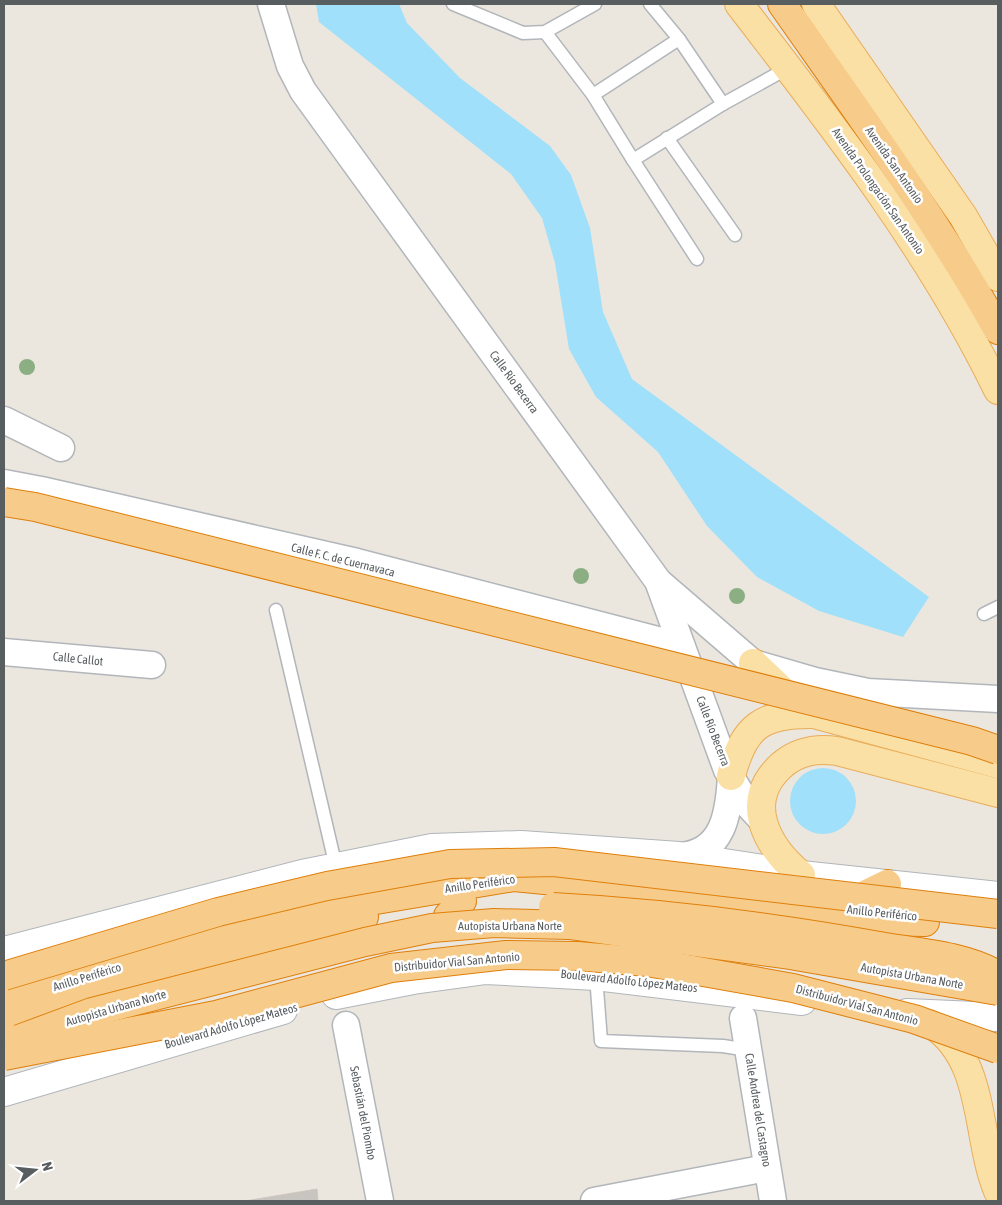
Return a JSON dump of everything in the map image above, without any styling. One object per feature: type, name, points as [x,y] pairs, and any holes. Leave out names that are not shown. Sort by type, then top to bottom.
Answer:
[{"type":"highway","name":"Avenida San Antonio","points":[[782,4],[913,191],[966,274],[998,330]]},
{"type":"highway","points":[[4,502],[55,512],[953,736],[998,750]]},
{"type":"highway","points":[[4,976],[218,912],[327,886],[450,864],[554,862],[998,914]]},
{"type":"highway","name":"Anillo Periférico","points":[[4,1002],[310,911],[514,877],[998,926]]},
{"type":"highway","points":[[838,909],[887,884]]},
{"type":"highway","points":[[15,1037],[58,1036],[282,976],[441,922],[514,892],[649,901],[828,921],[925,922],[956,918],[998,904]]},
{"type":"highway","points":[[441,922],[518,905],[602,910],[726,922],[846,940],[964,961],[998,976]]},
{"type":"highway","points":[[15,1037],[378,912],[441,922],[524,940],[572,946],[703,956],[953,994],[986,995],[998,991]]},
{"type":"highway","name":"Autopista Urbana Norte","points":[[441,922],[568,925],[790,955],[998,991]]},
{"type":"highway","points":[[15,1037],[332,960],[449,937],[508,932],[734,933],[998,967]]},
{"type":"highway","name":"Distribuidor Vial San Antonio","points":[[4,1056],[216,1015],[391,968],[506,955],[577,956],[648,962],[793,988],[914,1019],[998,1049]]},
{"type":"highway","points":[[703,956],[772,975],[793,988]]},
{"type":"main road","name":"Avenida Prolongación San Antonio","points":[[739,4],[892,208],[942,285],[998,390]]},
{"type":"main road","points":[[816,4],[963,216],[998,277]]},
{"type":"main road","points":[[983,359],[990,345],[998,336]]},
{"type":"main road","points":[[753,663],[794,702],[814,714],[998,764]]},
{"type":"main road","points":[[731,776],[737,751],[748,734],[764,722],[777,716],[814,714]]},
{"type":"main road","points":[[801,874],[781,856],[762,821],[761,798],[770,778],[797,754],[811,750],[837,751],[998,793]]},
{"type":"main road","points":[[4,951],[302,874],[432,848],[521,845],[679,856],[801,874],[998,896]]},
{"type":"main road","name":"Boulevard Adolfo López Mateos","points":[[4,1092],[342,993],[413,980],[486,970],[596,976],[911,1014],[998,1017]]},
{"type":"main road","points":[[911,1014],[947,1035],[958,1049],[972,1084],[990,1166],[998,1191]]},
{"type":"street","name":"Calle Río Becerra","points":[[271,4],[290,66],[303,91],[658,581],[731,776],[748,804],[762,821]]},
{"type":"street","points":[[4,420],[61,448]]},
{"type":"street","name":"Calle F. C. de Cuernavaca","points":[[4,483],[357,562],[681,646]]},
{"type":"street","points":[[658,581],[753,663],[815,681],[868,692],[998,699]]},
{"type":"street","name":"Calle Callot","points":[[4,652],[152,665]]},
{"type":"street","name":"Calle Río Becerra","points":[[679,856],[701,852],[715,839],[729,803],[731,776]]},
{"type":"street","name":"Calle Andrea del Castagno","points":[[743,1018],[772,1201]]},
{"type":"street","name":"Sebastián del Piombo","points":[[346,1025],[380,1201]]},
{"type":"street","points":[[594,1201],[767,1168]]},
{"type":"lane","points":[[453,4],[523,33],[545,32],[595,4]]},
{"type":"lane","points":[[650,4],[679,39],[722,104]]},
{"type":"lane","points":[[545,32],[593,95],[697,259]]},
{"type":"lane","points":[[593,95],[679,39]]},
{"type":"lane","points":[[633,160],[722,104],[788,68]]},
{"type":"lane","points":[[667,138],[735,236]]},
{"type":"lane","points":[[984,614],[998,607]]},
{"type":"lane","points":[[276,610],[336,867]]},
{"type":"lane","points":[[596,976],[601,1041],[723,1046],[748,1050]]},
{"type":"water","points":[[316,4],[399,4],[407,23],[460,78],[550,146],[571,175],[590,228],[603,312],[632,379],[929,597],[903,637],[819,611],[757,577],[707,526],[658,452],[596,397],[569,349],[555,263],[542,218],[511,174],[319,22]]},
{"type":"water","points":[[823,768],[836,771],[846,778],[853,788],[856,801],[853,814],[846,824],[836,831],[823,834],[810,831],[800,824],[793,814],[790,801],[793,788],[800,778],[810,771]]},
{"type":"building","points":[[317,1189],[318,1201],[245,1201]]}]
